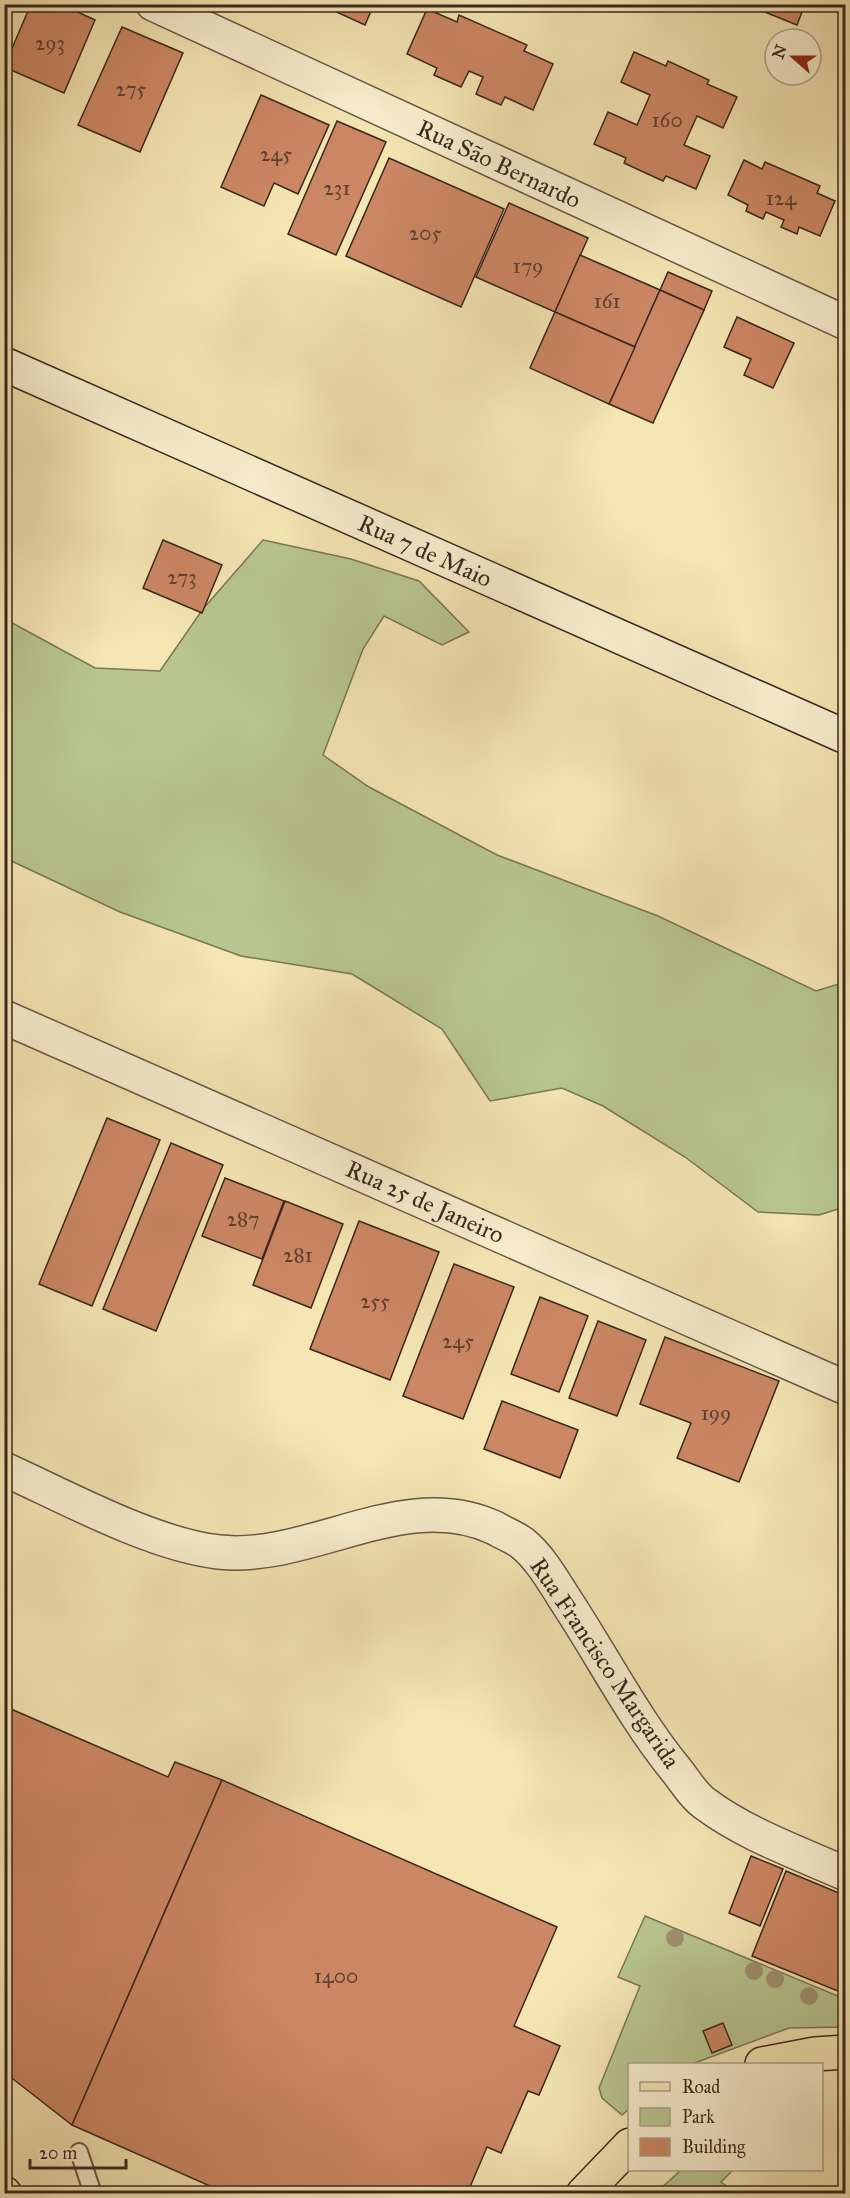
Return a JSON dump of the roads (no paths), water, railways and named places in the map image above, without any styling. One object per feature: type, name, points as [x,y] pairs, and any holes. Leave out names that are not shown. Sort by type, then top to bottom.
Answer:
[{"type":"main road","points":[[767,2063],[815,2054],[846,2052]]},
{"type":"main road","points":[[584,2193],[628,2147]]},
{"type":"street","name":"Rua São Bernardo","points":[[153,4],[846,323]]},
{"type":"street","name":"Rua 7 de Maio","points":[[4,364],[846,737]]},
{"type":"street","name":"Rua 25 de Janeiro","points":[[4,1017],[846,1388]]},
{"type":"street","name":"Rua Francisco Margarida","points":[[4,1469],[115,1520],[182,1545],[220,1552],[280,1549],[372,1524],[428,1515],[458,1516],[492,1527],[522,1543],[546,1570],[656,1746],[702,1802],[746,1828],[846,1874]]},
{"type":"lane","points":[[79,2152],[93,2193]]}]
